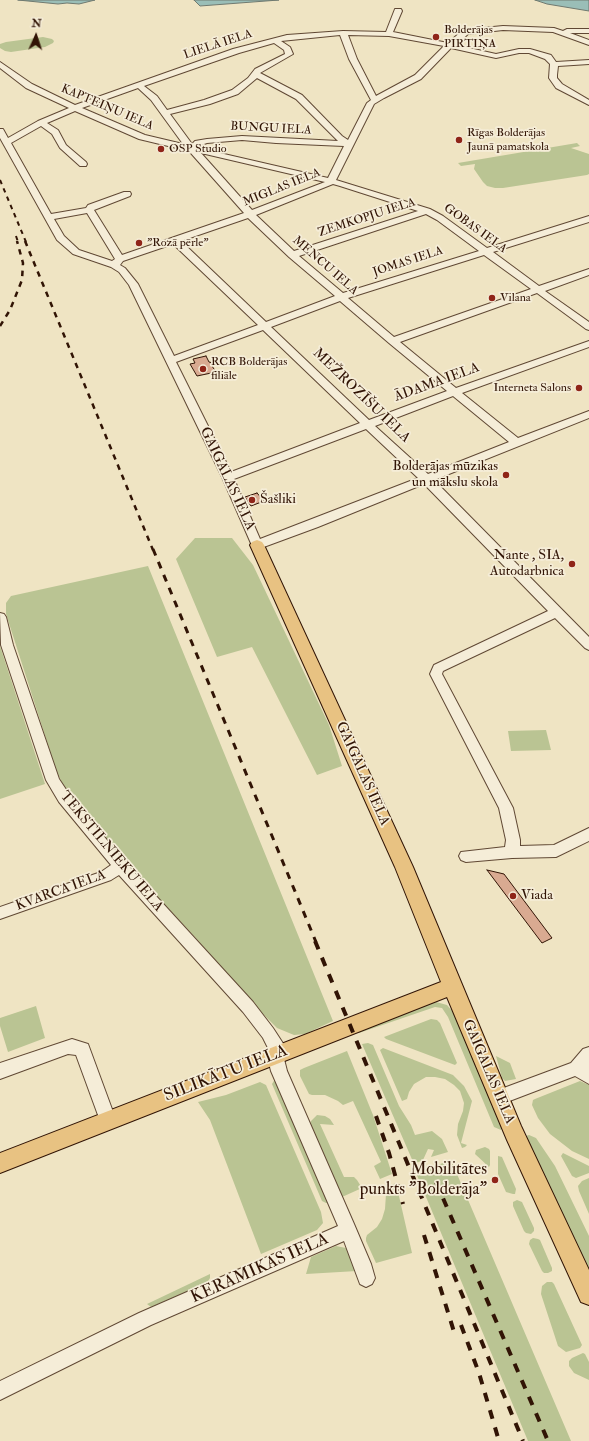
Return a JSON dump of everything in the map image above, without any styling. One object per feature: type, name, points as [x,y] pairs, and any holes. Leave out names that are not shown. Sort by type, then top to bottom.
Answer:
[{"type":"main road","name":"GAIGALAS IELA","points":[[257,545],[404,868],[499,1097],[589,1294]]},
{"type":"main road","name":"SILIKĀTU IELA","points":[[0,1163],[452,986]]},
{"type":"street","points":[[389,34],[398,11]]},
{"type":"street","name":"MIGLAS IELA","points":[[117,262],[324,187],[331,181],[371,104],[375,100],[418,77],[450,45],[466,32],[487,28],[589,31]]},
{"type":"street","points":[[514,28],[519,45],[530,51],[548,57],[554,64],[553,75],[555,82],[564,90],[589,103]]},
{"type":"street","points":[[554,30],[589,44]]},
{"type":"street","points":[[342,33],[353,59],[372,97],[375,100]]},
{"type":"street","name":"LIELĀ IELA","points":[[6,142],[75,108],[225,55],[275,40],[298,36],[342,33],[389,34],[450,45]]},
{"type":"street","points":[[164,113],[207,102],[235,92],[266,66],[288,56],[289,54],[287,49],[275,40]]},
{"type":"street","points":[[450,45],[496,56],[519,45]]},
{"type":"street","points":[[554,64],[589,62]]},
{"type":"street","name":"KAPTEIŅU IELA","points":[[0,64],[29,86],[44,94],[142,137],[331,181]]},
{"type":"street","points":[[256,74],[299,96],[339,138],[350,144]]},
{"type":"street","name":"MENCU IELA","points":[[139,85],[150,94],[186,142],[250,214],[292,255],[454,392],[517,443]]},
{"type":"street","points":[[41,124],[55,132],[63,146],[83,164]]},
{"type":"street","points":[[0,131],[60,238],[76,252],[117,262]]},
{"type":"street","name":"BUNGU IELA","points":[[192,148],[198,143],[207,141],[242,138],[350,144]]},
{"type":"street","name":"GOBAS IELA","points":[[331,181],[427,211],[589,327]]},
{"type":"street","points":[[49,217],[90,210],[91,207],[127,194]]},
{"type":"street","points":[[90,210],[117,262]]},
{"type":"street","name":"ZEMKOPJU IELA","points":[[292,255],[427,211]]},
{"type":"street","name":"JOMAS IELA","points":[[170,361],[341,297],[589,218]]},
{"type":"street","name":"MEŽROZĪŠU IELA","points":[[175,240],[426,479],[589,645]]},
{"type":"street","name":"GAIGALAS IELA","points":[[117,262],[133,284],[228,477],[257,545]]},
{"type":"street","points":[[393,341],[589,272]]},
{"type":"street","name":"ĀDAMA IELA","points":[[228,477],[367,424],[589,344]]},
{"type":"street","points":[[257,545],[307,527],[589,414]]},
{"type":"street","points":[[512,852],[513,840],[506,808],[436,674],[438,668],[556,612]]},
{"type":"street","name":"TEKSTILNIEKU IELA","points":[[0,617],[4,645],[53,780],[64,798],[120,866],[248,1007],[268,1033],[277,1054]]},
{"type":"street","points":[[466,856],[512,852],[556,851],[589,834]]},
{"type":"street","name":"KVARCA IELA","points":[[0,913],[106,876],[120,866]]},
{"type":"street","points":[[0,1071],[72,1046],[82,1049],[108,1120]]},
{"type":"street","points":[[277,1054],[279,1071],[348,1230],[366,1278]]},
{"type":"street","points":[[499,1097],[582,1072],[589,1054]]},
{"type":"street","name":"KERAMIKAS IELA","points":[[0,1391],[145,1319],[348,1230]]},
{"type":"green space","points":[[43,37],[54,41],[45,47],[11,52],[0,48],[0,44],[6,42]]},
{"type":"green space","points":[[577,143],[580,146],[571,148],[589,154],[589,174],[587,175],[495,188],[487,186],[483,182],[474,169],[475,164],[461,166],[458,163]]},
{"type":"green space","points":[[195,538],[232,538],[253,565],[329,725],[342,766],[317,775],[252,647],[217,657],[176,559]]},
{"type":"green space","points":[[148,566],[333,1021],[305,1034],[294,1035],[277,1028],[254,1005],[194,936],[94,828],[69,798],[56,770],[6,614],[6,603],[11,596]]},
{"type":"green space","points":[[0,646],[45,784],[0,799]]},
{"type":"green space","points":[[546,730],[551,750],[511,751],[508,731]]},
{"type":"green space","points":[[436,1002],[447,1005],[453,1012],[502,1128],[501,1130],[494,1127],[448,1017],[442,1008],[435,1007],[359,1033],[358,1031],[429,1003]]},
{"type":"green space","points":[[36,1006],[45,1038],[8,1052],[0,1026],[0,1018]]},
{"type":"green space","points":[[431,1019],[437,1020],[440,1023],[457,1063],[455,1065],[384,1037]]},
{"type":"green space","points":[[368,1043],[373,1045],[399,1106],[411,1125],[415,1135],[432,1131],[442,1139],[448,1152],[431,1157],[434,1150],[428,1149],[423,1160],[414,1164],[362,1044]]},
{"type":"green space","points":[[383,1048],[453,1075],[464,1086],[472,1101],[461,1143],[467,1145],[465,1147],[462,1148],[457,1135],[458,1124],[463,1111],[464,1103],[460,1091],[445,1079],[426,1077],[414,1084],[407,1099],[402,1101],[380,1050]]},
{"type":"green space","points":[[347,1051],[373,1115],[392,1174],[380,1179],[374,1166],[381,1162],[353,1101],[343,1105],[325,1095],[309,1094],[300,1076],[300,1070]]},
{"type":"green space","points":[[496,1056],[510,1063],[516,1079],[505,1081],[502,1078]]},
{"type":"green space","points":[[275,1079],[328,1203],[322,1201],[272,1084]]},
{"type":"green space","points":[[580,1081],[589,1085],[589,1159],[572,1151],[550,1134],[538,1118],[532,1105],[533,1100],[535,1099]]},
{"type":"green space","points":[[260,1082],[266,1085],[321,1212],[323,1223],[317,1230],[261,1254],[210,1120],[198,1102],[226,1095]]},
{"type":"green space","points":[[317,1115],[325,1116],[330,1119],[334,1125],[320,1124],[344,1177],[354,1177],[362,1188],[342,1197],[310,1125],[311,1121]]},
{"type":"green space","points":[[529,1135],[536,1138],[555,1166],[589,1236],[589,1270],[526,1136]]},
{"type":"green space","points":[[485,1147],[490,1151],[489,1167],[475,1154],[476,1150]]},
{"type":"green space","points":[[563,1153],[589,1166],[589,1173],[576,1178],[572,1176],[561,1156]]},
{"type":"green space","points":[[498,1156],[502,1157],[516,1189],[515,1194],[506,1192],[498,1174]]},
{"type":"green space","points":[[451,1160],[571,1441],[528,1441],[416,1173]]},
{"type":"green space","points":[[589,1178],[589,1214],[578,1186],[582,1181]]},
{"type":"green space","points":[[396,1183],[412,1253],[376,1263],[366,1238],[367,1235],[377,1227],[382,1219],[385,1209],[386,1194],[384,1188]]},
{"type":"green space","points":[[517,1200],[522,1202],[534,1228],[534,1231],[531,1234],[524,1231],[513,1206],[513,1202]]},
{"type":"green space","points":[[533,1238],[540,1240],[552,1268],[552,1271],[548,1273],[544,1273],[542,1271],[529,1244],[530,1240]]},
{"type":"green space","points":[[336,1246],[346,1248],[357,1271],[306,1274],[311,1257]]},
{"type":"green space","points":[[210,1274],[210,1278],[207,1283],[151,1307],[147,1304]]},
{"type":"green space","points":[[547,1282],[552,1282],[554,1284],[582,1345],[580,1348],[566,1352],[558,1346],[541,1294],[542,1286]]},
{"type":"green space","points":[[583,1353],[589,1362],[589,1380],[574,1373],[569,1366],[569,1361],[572,1358]]},
{"type":"water","points":[[18,0],[95,0],[79,4],[58,4]]},
{"type":"water","points":[[194,0],[279,0],[200,6]]},
{"type":"water","points":[[535,0],[589,0],[589,11],[547,4]]},
{"type":"building","name":"RCB Bolderājas filiāle","points":[[206,356],[209,362],[213,363],[212,366],[216,372],[197,376],[190,364],[195,363],[193,359]]},
{"type":"building","points":[[257,493],[264,501],[251,506],[245,497]]},
{"type":"building","name":"Viada","points":[[487,870],[504,874],[552,938],[542,943]]},
{"type":"railway","points":[[0,180],[26,242]]},
{"type":"railway","points":[[16,236],[18,242]]},
{"type":"railway","points":[[0,326],[10,310],[22,280],[23,263],[17,241]]},
{"type":"railway","points":[[25,241],[153,550]]},
{"type":"railway","points":[[153,549],[316,942]]},
{"type":"railway","points":[[315,941],[523,1441]]},
{"type":"railway","points":[[376,1116],[389,1153],[403,1204]]},
{"type":"railway","points":[[436,1182],[548,1441]]},
{"type":"railway","points":[[424,1235],[455,1335]]},
{"type":"railway","points":[[461,1325],[479,1373],[499,1441]]},
{"type":"place","name":"Bolderājas PIRTIŅA","points":[[436,37]]},
{"type":"place","name":"Rīgas Bolderājas Jaunā pamatskola","points":[[459,140]]},
{"type":"place","name":"OSP Studio","points":[[161,149]]},
{"type":"place","name":"\"Rozā pērle\"","points":[[139,243]]},
{"type":"place","name":"Vilana","points":[[492,298]]},
{"type":"place","name":"RCB Bolderājas filiāle","points":[[203,369]]},
{"type":"place","name":"Interneta Salons","points":[[579,388]]},
{"type":"place","name":"Bolderājas mūzikas un mākslu skola","points":[[506,475]]},
{"type":"place","name":"Šašliki","points":[[252,500]]},
{"type":"place","name":"Nante , SIA, Autodarbnica","points":[[572,564]]},
{"type":"place","name":"Viada","points":[[513,896]]},
{"type":"place","name":"Mobilitātes punkts \"Bolderāja\"","points":[[495,1180]]}]
